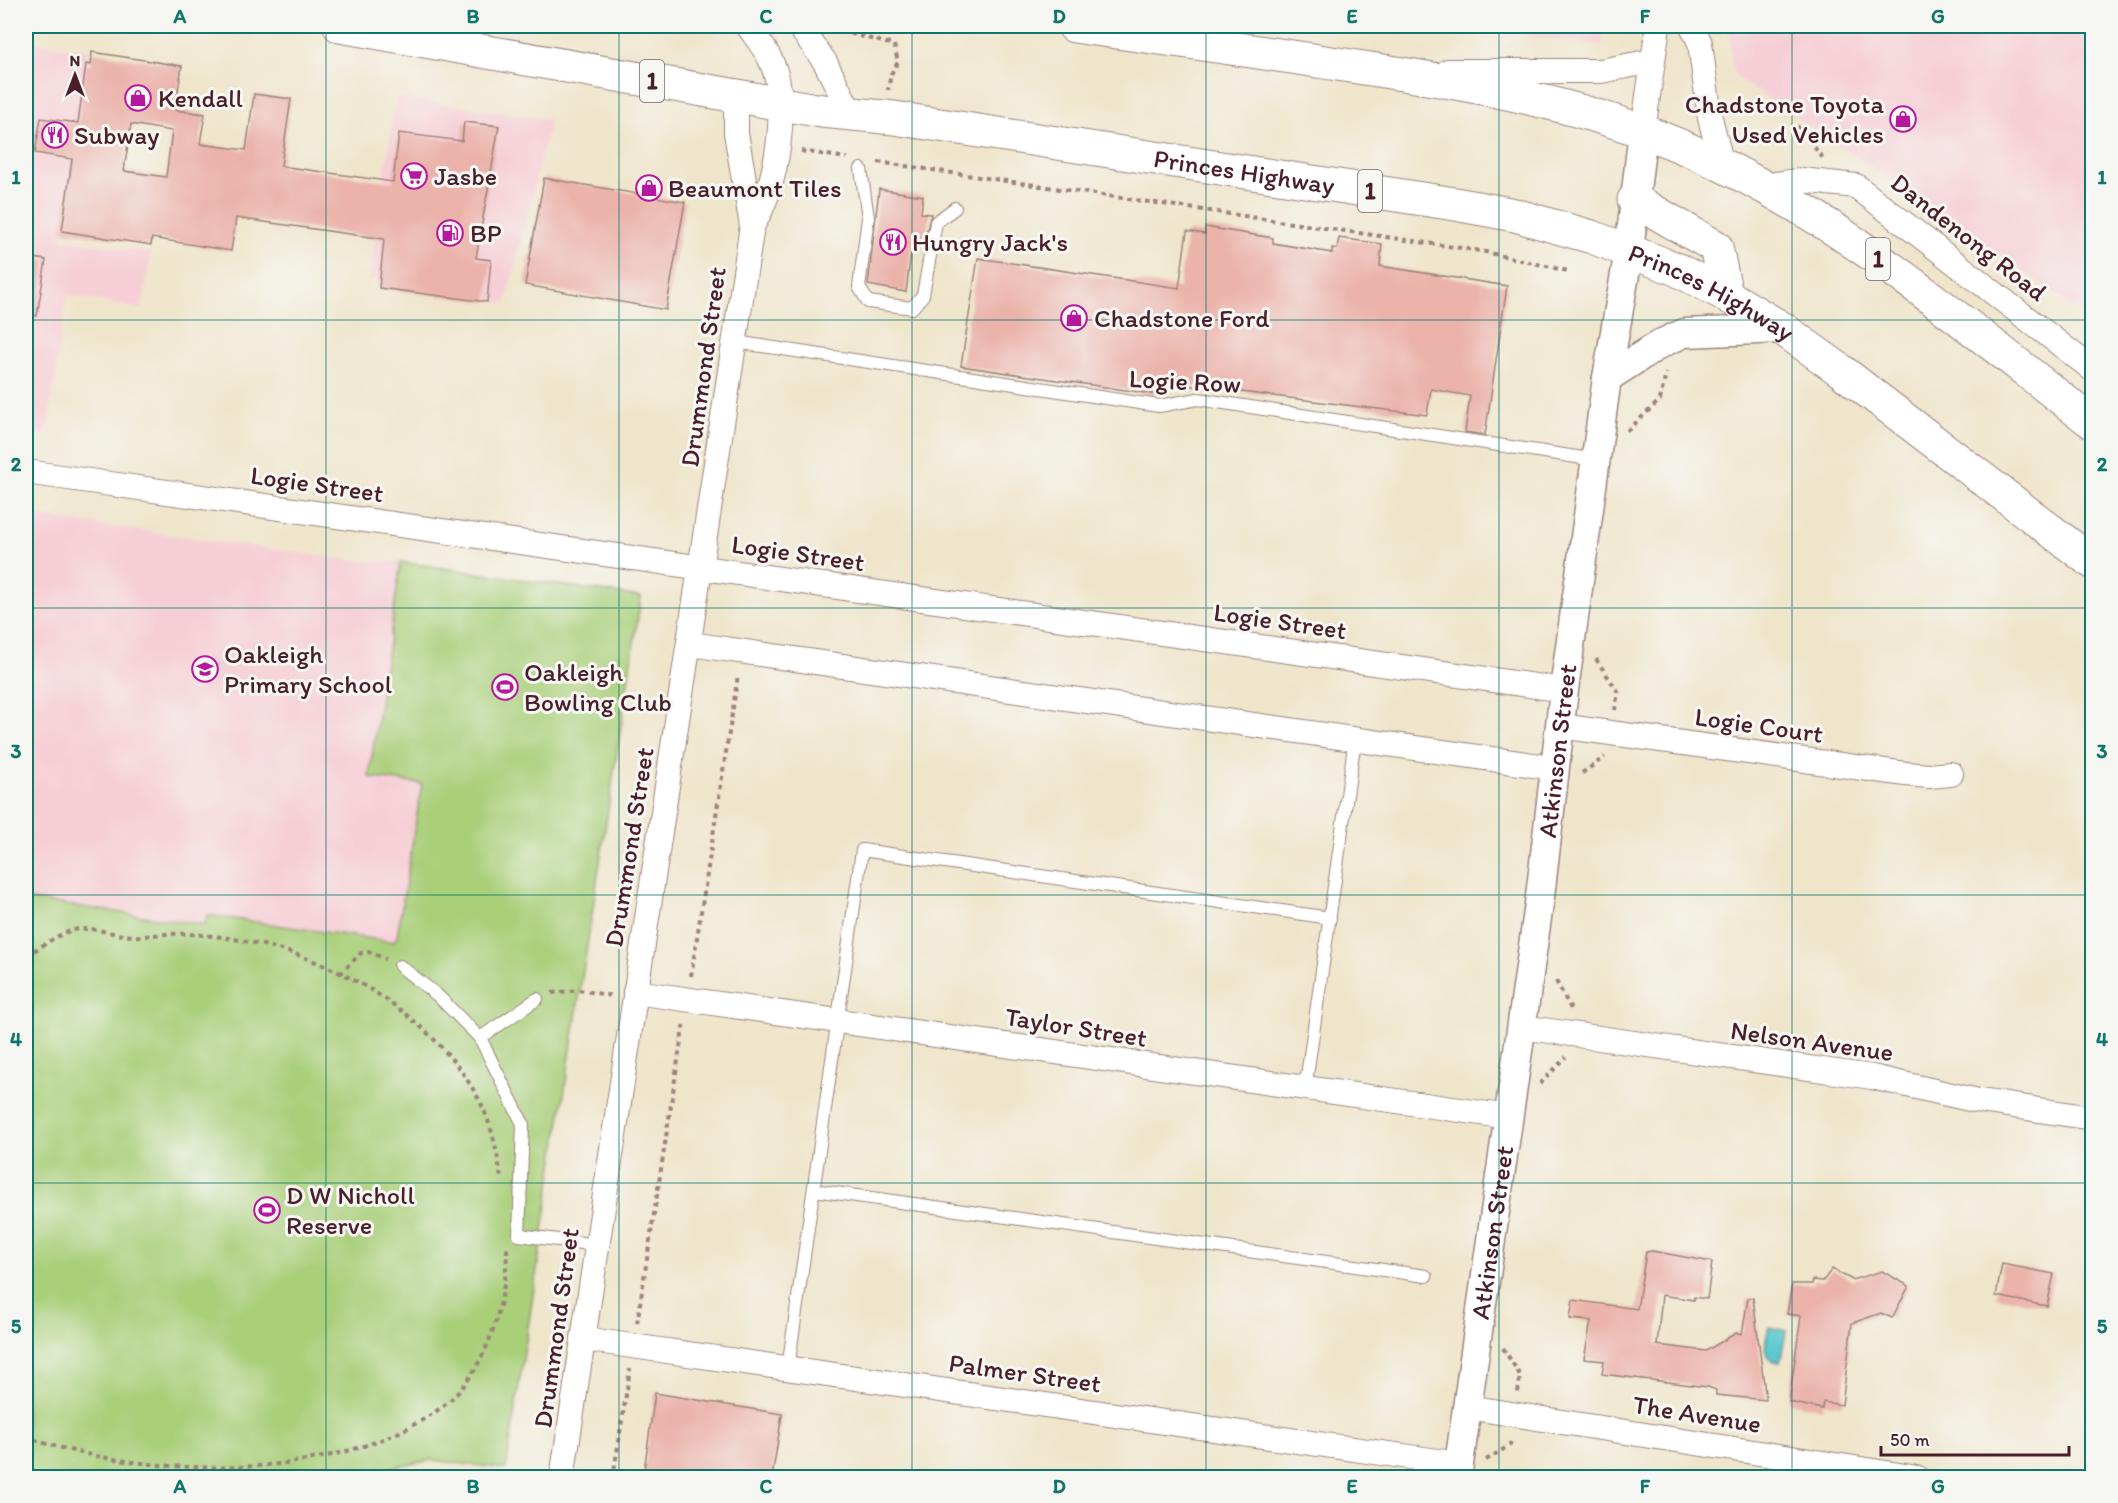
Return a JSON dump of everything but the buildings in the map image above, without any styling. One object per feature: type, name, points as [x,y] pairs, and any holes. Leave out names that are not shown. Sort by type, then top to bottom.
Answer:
[{"type":"highway","name":"Princes Highway","points":[[340,26],[781,105],[867,115],[1487,209],[1557,226],[1629,250],[1676,269],[1783,329],[2092,562]]},
{"type":"highway","name":"1","points":[[1074,26],[1386,71],[1533,99],[1643,131],[1764,186],[1885,264],[2092,422]]},
{"type":"highway","points":[[1634,200],[1716,247],[1726,295]]},
{"type":"street","name":"Drummond Street","points":[[748,26],[771,62],[781,105],[776,147],[764,209],[752,226]]},
{"type":"street","points":[[799,26],[867,115]]},
{"type":"street","name":"Atkinson Street","points":[[1458,1471],[1522,1027],[1564,690],[1607,378],[1629,250],[1658,26]]},
{"type":"street","points":[[1692,26],[1700,43],[1710,118],[1722,165]]},
{"type":"street","points":[[1386,71],[1601,71],[1652,61]]},
{"type":"street","name":"Drummond Street","points":[[562,1478],[752,226],[736,133],[736,97]]},
{"type":"street","name":"Dandenong Road","points":[[1764,186],[1801,180],[1856,186],[2092,369]]},
{"type":"street","points":[[1607,378],[1660,344],[1683,333],[1783,329]]},
{"type":"street","name":"Logie Street","points":[[26,472],[1564,690]]},
{"type":"street","points":[[690,644],[1554,768]]},
{"type":"street","name":"Logie Court","points":[[1560,726],[1906,774],[1929,776],[1952,774]]},
{"type":"street","name":"Taylor Street","points":[[635,996],[687,999],[1305,1090],[1509,1117]]},
{"type":"street","name":"Nelson Avenue","points":[[1522,1027],[1872,1077],[1974,1100],[2092,1118]]},
{"type":"street","name":"Palmer Street","points":[[584,1339],[1458,1471]]},
{"type":"street","name":"The Avenue","points":[[1467,1407],[1918,1478]]},
{"type":"lane","points":[[861,169],[868,218],[859,287],[868,302],[912,308],[924,295],[936,222],[955,208]]},
{"type":"lane","name":"Logie Row","points":[[735,342],[1160,406],[1198,399],[1596,460]]},
{"type":"lane","points":[[1305,1090],[1355,740]]},
{"type":"lane","points":[[788,1368],[862,849],[1330,918]]},
{"type":"lane","points":[[400,966],[437,995],[480,1038],[523,1125],[519,1235],[597,1245]]},
{"type":"lane","points":[[480,1038],[537,999]]},
{"type":"lane","points":[[814,1190],[1426,1276]]},
{"type":"path","points":[[837,26],[837,30],[894,45],[898,62],[867,115]]},
{"type":"path","points":[[776,147],[850,158]]},
{"type":"path","points":[[873,162],[1481,251],[1568,271]]},
{"type":"path","points":[[1626,441],[1628,430],[1660,400]]},
{"type":"path","points":[[1597,649],[1595,660],[1618,692]]},
{"type":"path","points":[[613,1478],[742,652]]},
{"type":"path","points":[[26,955],[72,930],[90,929],[132,936],[208,935],[254,943],[301,955],[340,974],[394,1006],[418,1025],[466,1078],[477,1098],[496,1145],[502,1189]]},
{"type":"path","points":[[340,974],[361,952],[378,955],[400,966]]},
{"type":"path","points":[[537,999],[545,994],[579,990],[635,996]]},
{"type":"path","points":[[26,1437],[78,1454],[170,1467],[279,1463],[337,1454],[384,1439],[442,1407],[463,1386],[482,1359],[500,1304],[507,1241]]},
{"type":"shaded area","points":[[1461,26],[1604,26],[1602,46]]},
{"type":"shaded area","points":[[1728,26],[2092,26],[2092,320],[1962,227],[1733,75]]},
{"type":"shaded area","points":[[26,41],[88,51],[61,239],[151,253],[142,309],[67,295],[46,435],[26,432]]},
{"type":"shaded area","name":"BP","points":[[396,97],[550,120],[506,303],[369,280]]},
{"type":"shaded area","name":"Oakleigh Primary School","points":[[26,515],[359,561],[401,562],[369,776],[422,784],[397,938],[393,942],[207,915],[206,925],[26,899]]},
{"type":"green space","points":[[401,562],[641,597],[506,1469],[432,1460],[338,1478],[26,1478],[26,899],[205,925],[207,915],[393,942],[397,937],[422,784],[369,777]]},
{"type":"water","points":[[1769,1327],[1786,1331],[1780,1362],[1769,1358],[1767,1354],[1765,1345]]},
{"type":"place","name":"Kendall","points":[[138,98]]},
{"type":"place","name":"Chadstone Toyota Used Vehicles","points":[[1903,119]]},
{"type":"place","name":"Subway","points":[[55,135]]},
{"type":"place","name":"Jasbe","points":[[414,176]]},
{"type":"place","name":"Beaumont Tiles","points":[[649,188]]},
{"type":"place","name":"BP","points":[[450,233]]},
{"type":"place","name":"Hungry Jack's","points":[[893,242]]},
{"type":"place","name":"Chadstone Ford","points":[[1074,318]]},
{"type":"place","name":"Oakleigh Primary School","points":[[205,669]]},
{"type":"place","name":"Oakleigh Bowling Club","points":[[505,687]]},
{"type":"place","name":"D W Nicholl Reserve","points":[[267,1210]]}]
